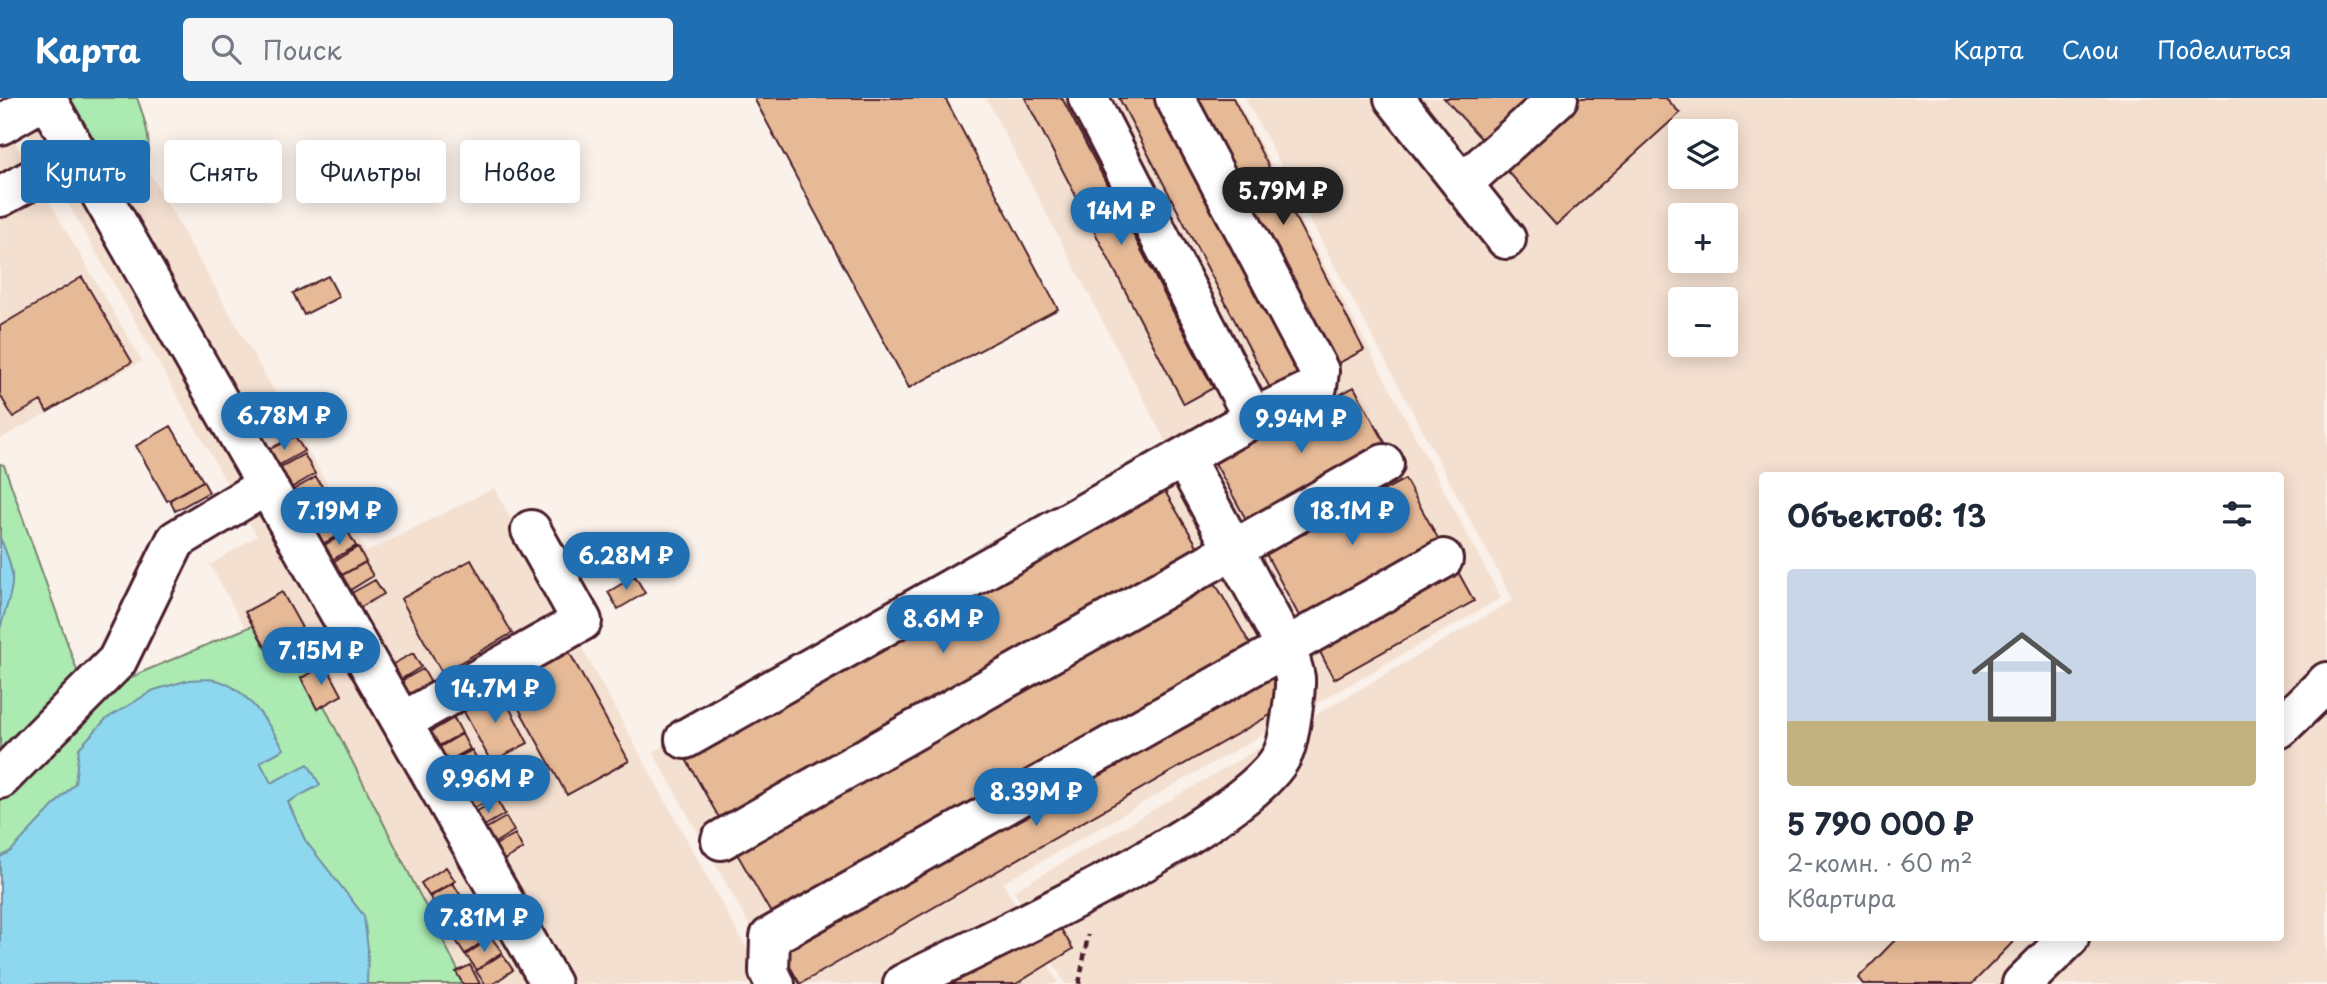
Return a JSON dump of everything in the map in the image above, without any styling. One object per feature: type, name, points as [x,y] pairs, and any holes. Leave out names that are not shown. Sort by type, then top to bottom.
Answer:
[{"type":"lane","points":[[0,125],[47,98],[70,140]]},
{"type":"lane","points":[[1088,98],[1253,418]]},
{"type":"lane","points":[[685,739],[1253,418],[1317,387],[1319,371],[1175,98]]},
{"type":"lane","points":[[1394,98],[1506,239]]},
{"type":"lane","points":[[1462,184],[1558,98]]},
{"type":"lane","points":[[0,197],[21,185]]},
{"type":"lane","points":[[106,203],[551,984]]},
{"type":"lane","points":[[903,984],[1070,901],[1215,818],[1258,787],[1284,751],[1295,679],[1286,647],[1184,458]]},
{"type":"lane","points":[[721,840],[1384,464]]},
{"type":"lane","points":[[0,779],[117,661],[176,540],[267,485]]},
{"type":"lane","points":[[402,722],[582,621],[531,530]]},
{"type":"lane","points":[[775,984],[769,972],[770,937],[1443,559]]},
{"type":"lane","points":[[2284,724],[2327,682]]},
{"type":"lane","points":[[2022,984],[2066,941]]},
{"type":"shaded area","points":[[8,98],[107,98],[131,140],[32,140]]},
{"type":"shaded area","points":[[986,98],[1236,98],[1501,598],[1003,883],[1058,982],[1055,984],[782,984],[653,752],[1172,454]]},
{"type":"shaded area","points":[[1245,98],[2327,98],[2327,984],[1065,984],[1014,891],[1513,600]]},
{"type":"shaded area","points":[[0,117],[21,153],[21,203],[50,203],[142,361],[0,439]]},
{"type":"shaded area","points":[[150,173],[164,198],[164,203],[167,203],[366,552],[494,488],[766,984],[445,984],[210,565],[257,536],[68,203],[150,203]]},
{"type":"green space","points":[[27,98],[137,98],[148,140],[74,140]]},
{"type":"green space","points":[[0,464],[4,465],[89,704],[140,673],[278,615],[465,984],[0,984]]},
{"type":"water","points":[[0,538],[10,564],[12,583],[0,629]]},
{"type":"water","points":[[213,679],[227,684],[256,708],[284,749],[260,762],[271,783],[308,764],[320,785],[288,802],[305,840],[364,916],[368,949],[367,984],[0,984],[0,857],[11,851],[75,783],[79,748],[106,719],[154,690],[189,680]]},
{"type":"building","points":[[945,98],[1058,309],[909,388],[755,100]]},
{"type":"building","points":[[1025,98],[1062,98],[1213,388],[1184,404]]},
{"type":"building","points":[[1119,98],[1156,98],[1302,379],[1273,394]]},
{"type":"building","points":[[1198,98],[1233,98],[1364,350],[1337,364]]},
{"type":"building","points":[[1444,98],[1539,98],[1487,145]]},
{"type":"building","points":[[1580,98],[1666,98],[1680,113],[1673,119],[1668,119],[1668,124],[1556,225],[1504,167]]},
{"type":"building","points":[[328,276],[339,297],[304,315],[293,293]]},
{"type":"building","points":[[82,277],[132,362],[47,412],[41,401],[13,417],[0,395],[0,326]]},
{"type":"building","points":[[1354,387],[1387,446],[1248,523],[1215,463]]},
{"type":"building","points":[[171,426],[203,481],[167,501],[136,446]]},
{"type":"building","points":[[295,436],[304,451],[274,468],[264,452]]},
{"type":"building","points":[[304,454],[315,474],[284,492],[273,471]]},
{"type":"building","points":[[316,477],[328,496],[297,514],[286,494]]},
{"type":"building","points":[[1405,479],[1439,540],[1299,616],[1266,554]]},
{"type":"building","points":[[203,481],[209,492],[175,511],[170,500]]},
{"type":"building","points":[[1163,488],[1199,549],[722,823],[687,761]]},
{"type":"building","points":[[330,500],[338,514],[312,529],[303,515]]},
{"type":"building","points":[[336,517],[344,532],[317,547],[309,533]]},
{"type":"building","points":[[348,532],[356,546],[330,561],[321,547]]},
{"type":"building","points":[[358,547],[366,562],[339,577],[331,563]]},
{"type":"building","points":[[471,560],[512,633],[442,673],[401,599]]},
{"type":"building","points":[[365,562],[373,576],[347,592],[338,577]]},
{"type":"building","points":[[1457,570],[1474,601],[1334,679],[1318,648]]},
{"type":"building","points":[[635,576],[645,593],[618,609],[608,592]]},
{"type":"building","points":[[375,580],[384,594],[357,609],[348,595]]},
{"type":"building","points":[[1214,581],[1250,644],[772,915],[736,852]]},
{"type":"building","points":[[282,592],[311,644],[275,664],[245,612]]},
{"type":"building","points":[[567,648],[629,761],[567,795],[504,682]]},
{"type":"building","points":[[413,653],[421,667],[395,683],[386,668]]},
{"type":"building","points":[[326,665],[342,695],[317,709],[301,678]]},
{"type":"building","points":[[423,669],[431,683],[404,698],[396,684]]},
{"type":"building","points":[[1273,672],[1291,703],[800,984],[782,953]]},
{"type":"building","points":[[499,688],[528,743],[491,762],[462,708]]},
{"type":"building","points":[[454,718],[462,733],[435,748],[427,734]]},
{"type":"building","points":[[462,734],[470,749],[443,764],[435,750]]},
{"type":"building","points":[[472,750],[481,766],[449,783],[441,766]]},
{"type":"building","points":[[482,769],[497,796],[473,809],[458,781]]},
{"type":"building","points":[[497,800],[505,814],[479,829],[470,815]]},
{"type":"building","points":[[506,817],[514,831],[488,847],[480,832]]},
{"type":"building","points":[[515,834],[523,849],[497,864],[488,849]]},
{"type":"building","points":[[446,867],[455,881],[429,896],[421,883]]},
{"type":"building","points":[[453,883],[461,896],[438,910],[430,897]]},
{"type":"building","points":[[472,906],[482,919],[456,936],[447,924]]},
{"type":"building","points":[[1055,919],[1073,949],[1016,984],[948,984]]},
{"type":"building","points":[[480,921],[491,936],[465,954],[455,939]]},
{"type":"building","points":[[491,937],[502,952],[477,970],[466,955]]},
{"type":"building","points":[[1894,941],[2014,941],[1972,984],[1863,984],[1858,978]]},
{"type":"building","points":[[502,954],[513,970],[493,984],[485,984],[476,971]]},
{"type":"building","points":[[470,965],[480,984],[463,984],[456,972]]}]
